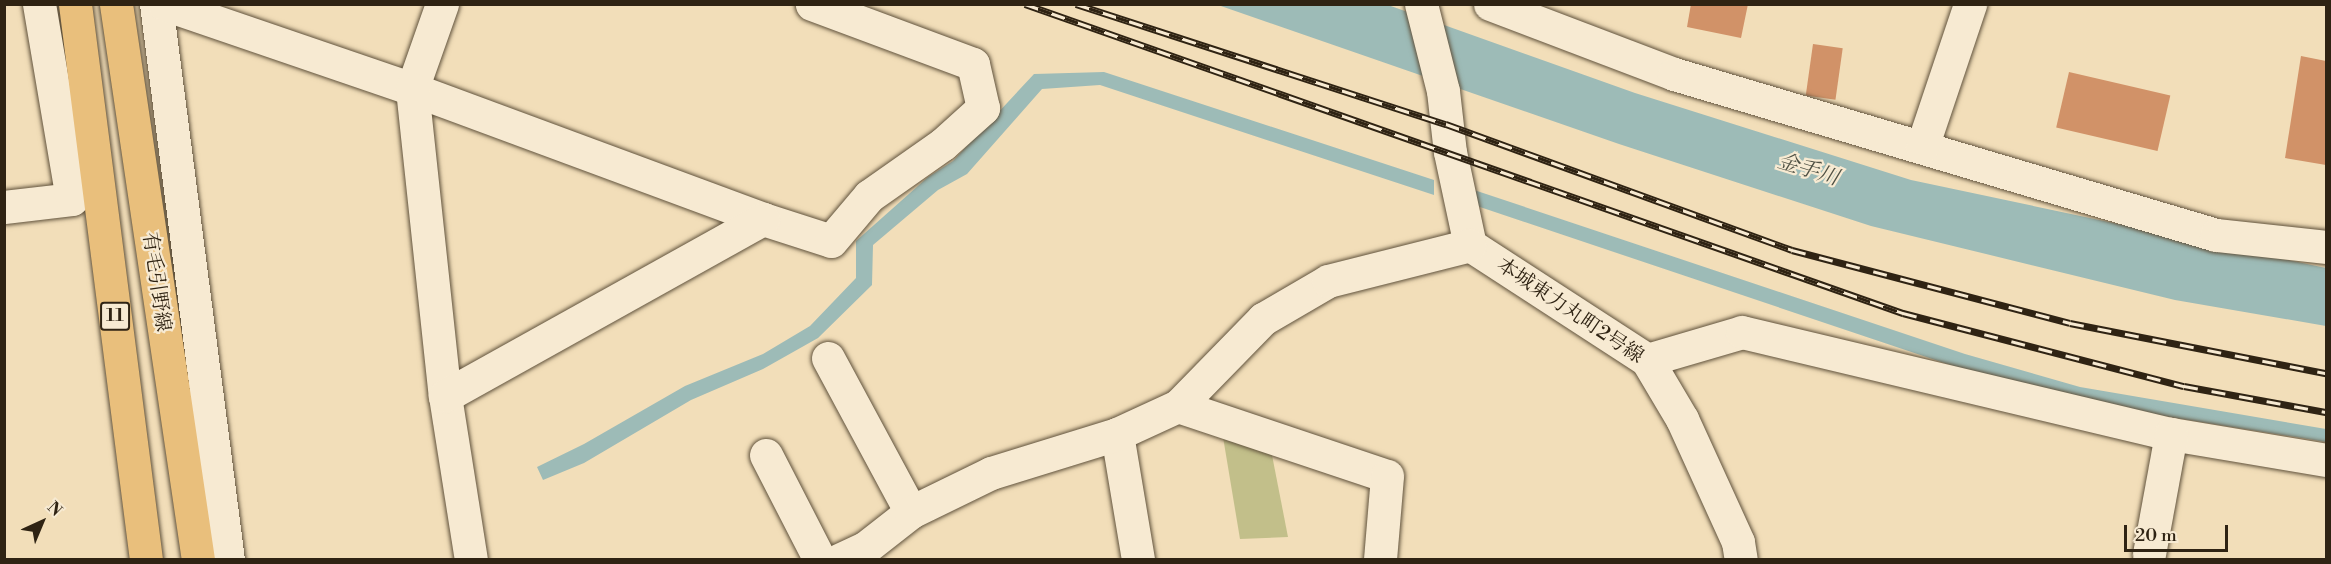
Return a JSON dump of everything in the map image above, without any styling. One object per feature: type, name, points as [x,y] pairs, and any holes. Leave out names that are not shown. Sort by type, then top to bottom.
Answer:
[{"type":"main road","name":"11","points":[[75,4],[85,72],[86,198],[146,560]]},
{"type":"main road","name":"有毛引野線","points":[[116,4],[198,560]]},
{"type":"street","points":[[4,207],[86,198],[39,4]]},
{"type":"street","points":[[156,4],[228,560]]},
{"type":"street","points":[[164,4],[412,89],[763,219],[831,241],[869,196],[943,144],[983,108],[973,64],[812,4]]},
{"type":"street","points":[[442,4],[412,89],[446,396],[471,560]]},
{"type":"street","points":[[1490,4],[1674,74],[2216,235],[2326,247]]},
{"type":"street","points":[[1922,147],[1970,4]]},
{"type":"street","points":[[838,560],[865,548],[911,512],[991,473],[1117,434],[1178,406],[1263,319],[1328,281],[1470,245],[1449,152],[1443,91],[1422,10]]},
{"type":"street","points":[[446,396],[763,219]]},
{"type":"street","name":"本城東力丸町2号線","points":[[1470,245],[1647,360],[1682,419],[1738,542],[1741,560]]},
{"type":"street","points":[[1647,360],[1742,332],[2171,434],[2326,460]]},
{"type":"street","points":[[828,358],[911,512]]},
{"type":"street","points":[[1178,406],[1387,476],[1380,560]]},
{"type":"street","points":[[1117,434],[1138,560]]},
{"type":"street","points":[[2149,554],[2171,434]]},
{"type":"street","points":[[766,455],[820,560]]},
{"type":"shaded area","points":[[1223,437],[1271,450],[1288,537],[1240,539]]},
{"type":"water","name":"金手川","points":[[1218,5],[1388,5],[1635,93],[1911,180],[2326,268],[2326,326],[2175,300],[1871,226],[1619,144]]},
{"type":"water","points":[[1104,72],[1434,180],[1434,195],[1100,85],[1042,89],[967,174],[938,190],[873,245],[872,285],[818,338],[763,369],[691,400],[584,463],[543,480],[537,467],[584,444],[685,386],[763,354],[810,326],[856,278],[856,241],[928,177],[953,161],[1034,74]]},
{"type":"water","points":[[1474,190],[1965,354],[2080,387],[2326,429],[2326,442],[2101,406],[1971,372],[1477,206]]},
{"type":"building","points":[[1691,4],[1748,4],[1741,38],[1687,27]]},
{"type":"building","points":[[1813,44],[1843,48],[1835,100],[1806,95]]},
{"type":"building","points":[[2301,56],[2326,61],[2326,165],[2285,158]]},
{"type":"building","points":[[2069,72],[2170,95],[2158,151],[2056,128]]},
{"type":"railway","points":[[1025,4],[1903,313],[2184,386],[2326,412]]},
{"type":"railway","points":[[1076,4],[1446,124],[1792,250],[2070,323],[2326,373]]}]
